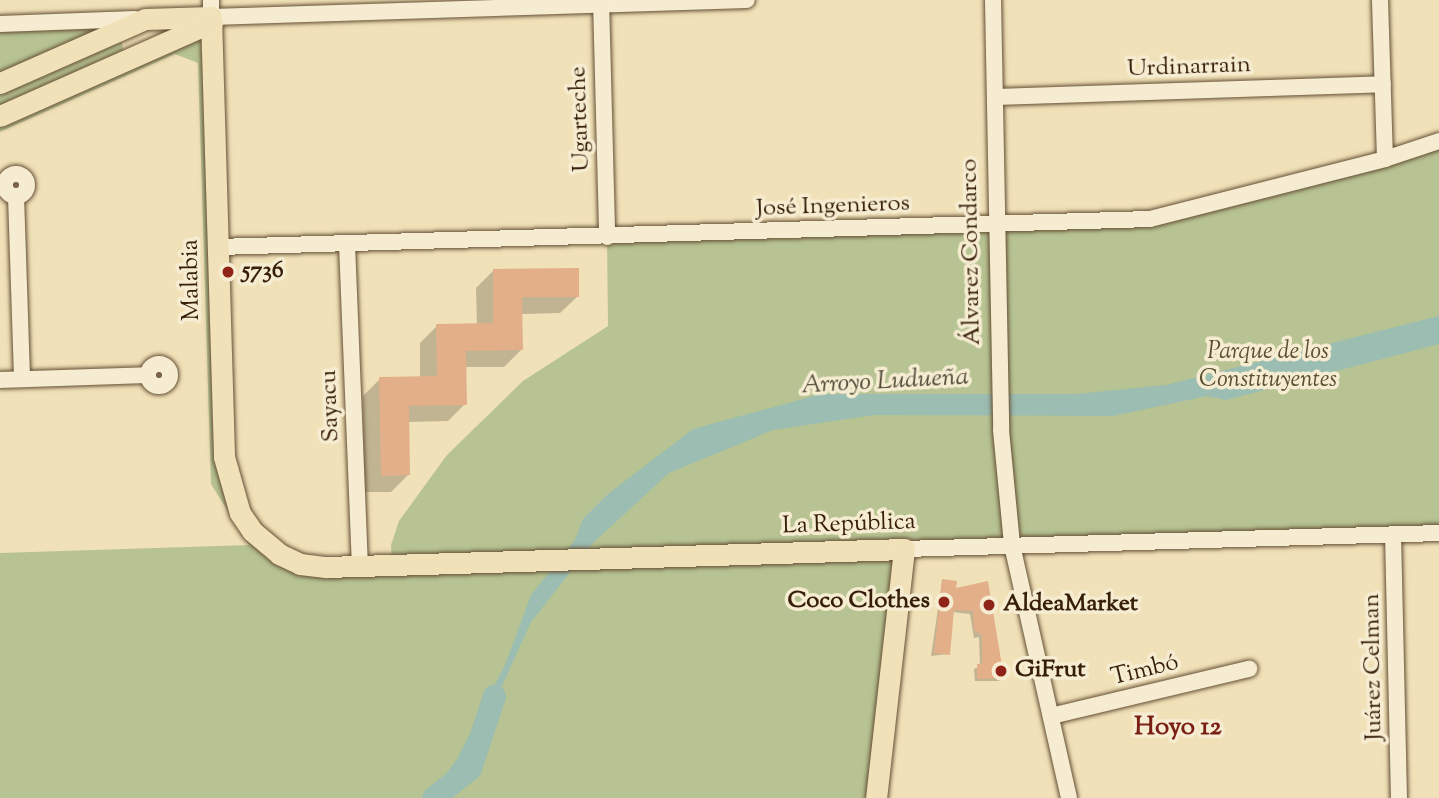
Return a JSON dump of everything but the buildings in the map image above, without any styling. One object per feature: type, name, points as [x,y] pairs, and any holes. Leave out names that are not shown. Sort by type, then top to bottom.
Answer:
[{"type":"main road","points":[[0,83],[145,19],[211,13]]},
{"type":"main road","points":[[0,117],[155,48],[211,13]]},
{"type":"main road","name":"Malabia","points":[[211,13],[226,476],[240,513],[267,546]]},
{"type":"main road","points":[[145,19],[155,48]]},
{"type":"main road","name":"La República","points":[[267,546],[300,564],[360,566],[592,561],[904,549]]},
{"type":"main road","points":[[876,798],[904,549]]},
{"type":"street","points":[[211,13],[747,0]]},
{"type":"street","name":"Álvarez Condarco","points":[[993,0],[1000,224],[1001,430],[1012,545],[1069,798]]},
{"type":"street","points":[[1380,0],[1385,159]]},
{"type":"street","name":"Ugarteche","points":[[601,2],[607,237]]},
{"type":"street","points":[[0,24],[145,19]]},
{"type":"street","name":"Urdinarrain","points":[[996,97],[1383,84]]},
{"type":"street","name":"José Ingenieros","points":[[218,247],[1150,219],[1385,159],[1439,141]]},
{"type":"street","points":[[16,196],[22,379]]},
{"type":"street","name":"Sayacu","points":[[347,244],[360,566]]},
{"type":"street","points":[[0,380],[147,375]]},
{"type":"street","name":"La República","points":[[904,549],[1439,533]]},
{"type":"street","name":"Juárez Celman","points":[[1393,534],[1399,798]]},
{"type":"street","name":"Timbó","points":[[1051,716],[1249,669]]},
{"type":"green space","name":"Parque de los Constituyentes","points":[[212,22],[226,476],[279,554],[392,565],[391,545],[399,521],[447,455],[523,381],[608,326],[607,237],[1150,219],[1439,141],[1439,533],[904,549],[876,798],[0,798],[0,553],[249,545],[211,484],[198,63],[175,54],[0,132],[0,116]]},
{"type":"green space","points":[[95,26],[98,29],[0,78],[0,29]]},
{"type":"green space","points":[[121,39],[124,53],[0,112],[0,91]]},
{"type":"water","name":"Arroyo Ludueña","points":[[1439,316],[1439,344],[1226,400],[1207,396],[1113,416],[874,415],[773,430],[669,473],[593,543],[531,622],[460,779],[437,798],[423,798],[435,789],[457,759],[505,665],[531,595],[575,540],[583,519],[608,494],[693,429],[821,394],[1076,394],[1166,385]]},
{"type":"waterway","name":"Arroyo Ludueña","points":[[433,798],[470,768],[494,696]]},
{"type":"place","name":"5736","points":[[228,272]]},
{"type":"place","name":"Coco Clothes","points":[[944,602]]},
{"type":"place","name":"AldeaMarket","points":[[989,605]]},
{"type":"place","name":"GiFrut","points":[[1001,671]]},
{"type":"district","name":"Hoyo 12","points":[[1178,728]]}]
